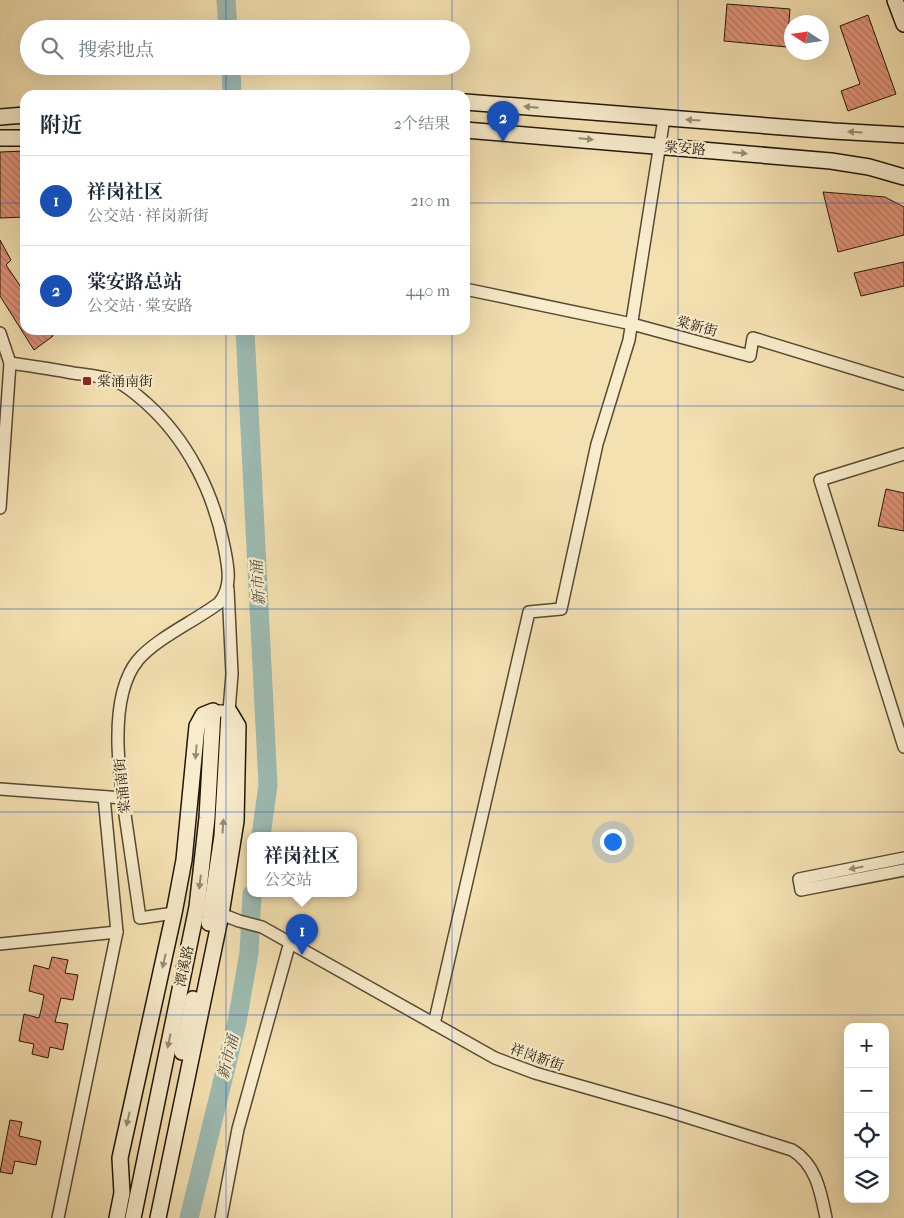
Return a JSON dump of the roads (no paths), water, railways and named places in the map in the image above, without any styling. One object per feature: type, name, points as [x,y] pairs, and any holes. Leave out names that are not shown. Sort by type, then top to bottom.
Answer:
[{"type":"street","points":[[895,0],[904,24]]},
{"type":"street","name":"棠安路","points":[[470,102],[904,135]]},
{"type":"street","points":[[0,117],[20,115]]},
{"type":"street","points":[[434,1024],[528,612],[561,609],[597,444],[629,340],[664,118]]},
{"type":"street","name":"棠安路","points":[[470,130],[831,161],[868,167],[904,177]]},
{"type":"street","points":[[0,138],[20,138]]},
{"type":"street","name":"棠新街","points":[[470,290],[632,324],[750,356],[753,338],[904,384]]},
{"type":"street","points":[[0,334],[10,363],[0,508]]},
{"type":"street","points":[[10,363],[111,380],[127,388],[156,412],[173,431],[186,450],[208,491],[225,547],[228,568],[227,587],[232,674],[229,711],[238,726],[236,821],[221,914],[158,1218]]},
{"type":"street","points":[[904,454],[820,480],[898,711],[904,747]]},
{"type":"street","name":"棠涌南街","points":[[174,913],[140,918],[123,798],[119,760],[119,719],[124,691],[133,667],[154,646],[219,603],[226,594],[227,587]]},
{"type":"street","points":[[117,1218],[122,1193],[120,1158],[184,860],[197,726],[203,715],[213,711],[229,711]]},
{"type":"street","name":"潭溪路","points":[[133,1218],[197,907],[208,818],[213,711]]},
{"type":"street","name":"潭溪路","points":[[149,1218],[211,911],[222,836],[229,711]]},
{"type":"street","points":[[0,789],[123,798]]},
{"type":"street","points":[[58,1218],[117,932],[104,797]]},
{"type":"street","points":[[904,858],[799,879],[801,890],[904,870]]},
{"type":"street","name":"祥岗新街","points":[[221,914],[262,927],[483,1052],[518,1068],[668,1111],[792,1150],[804,1160],[814,1176],[826,1218]]},
{"type":"street","points":[[0,944],[117,932]]},
{"type":"street","points":[[221,1218],[238,1129],[290,942]]},
{"type":"street","points":[[826,1218],[835,1218]]},
{"type":"waterway","name":"新市涌","points":[[226,0],[227,20]]},
{"type":"waterway","name":"新市涌","points":[[231,75],[232,90]]},
{"type":"waterway","name":"新市涌","points":[[245,335],[268,785],[262,832]]},
{"type":"waterway","name":"新市涌","points":[[189,1218],[237,1022],[249,953],[252,897]]},
{"type":"place","name":"棠安路总站","points":[[503,142]]},
{"type":"place","name":"棠涌南街","points":[[87,381]]},
{"type":"place","name":"祥岗社区","points":[[302,955]]}]
